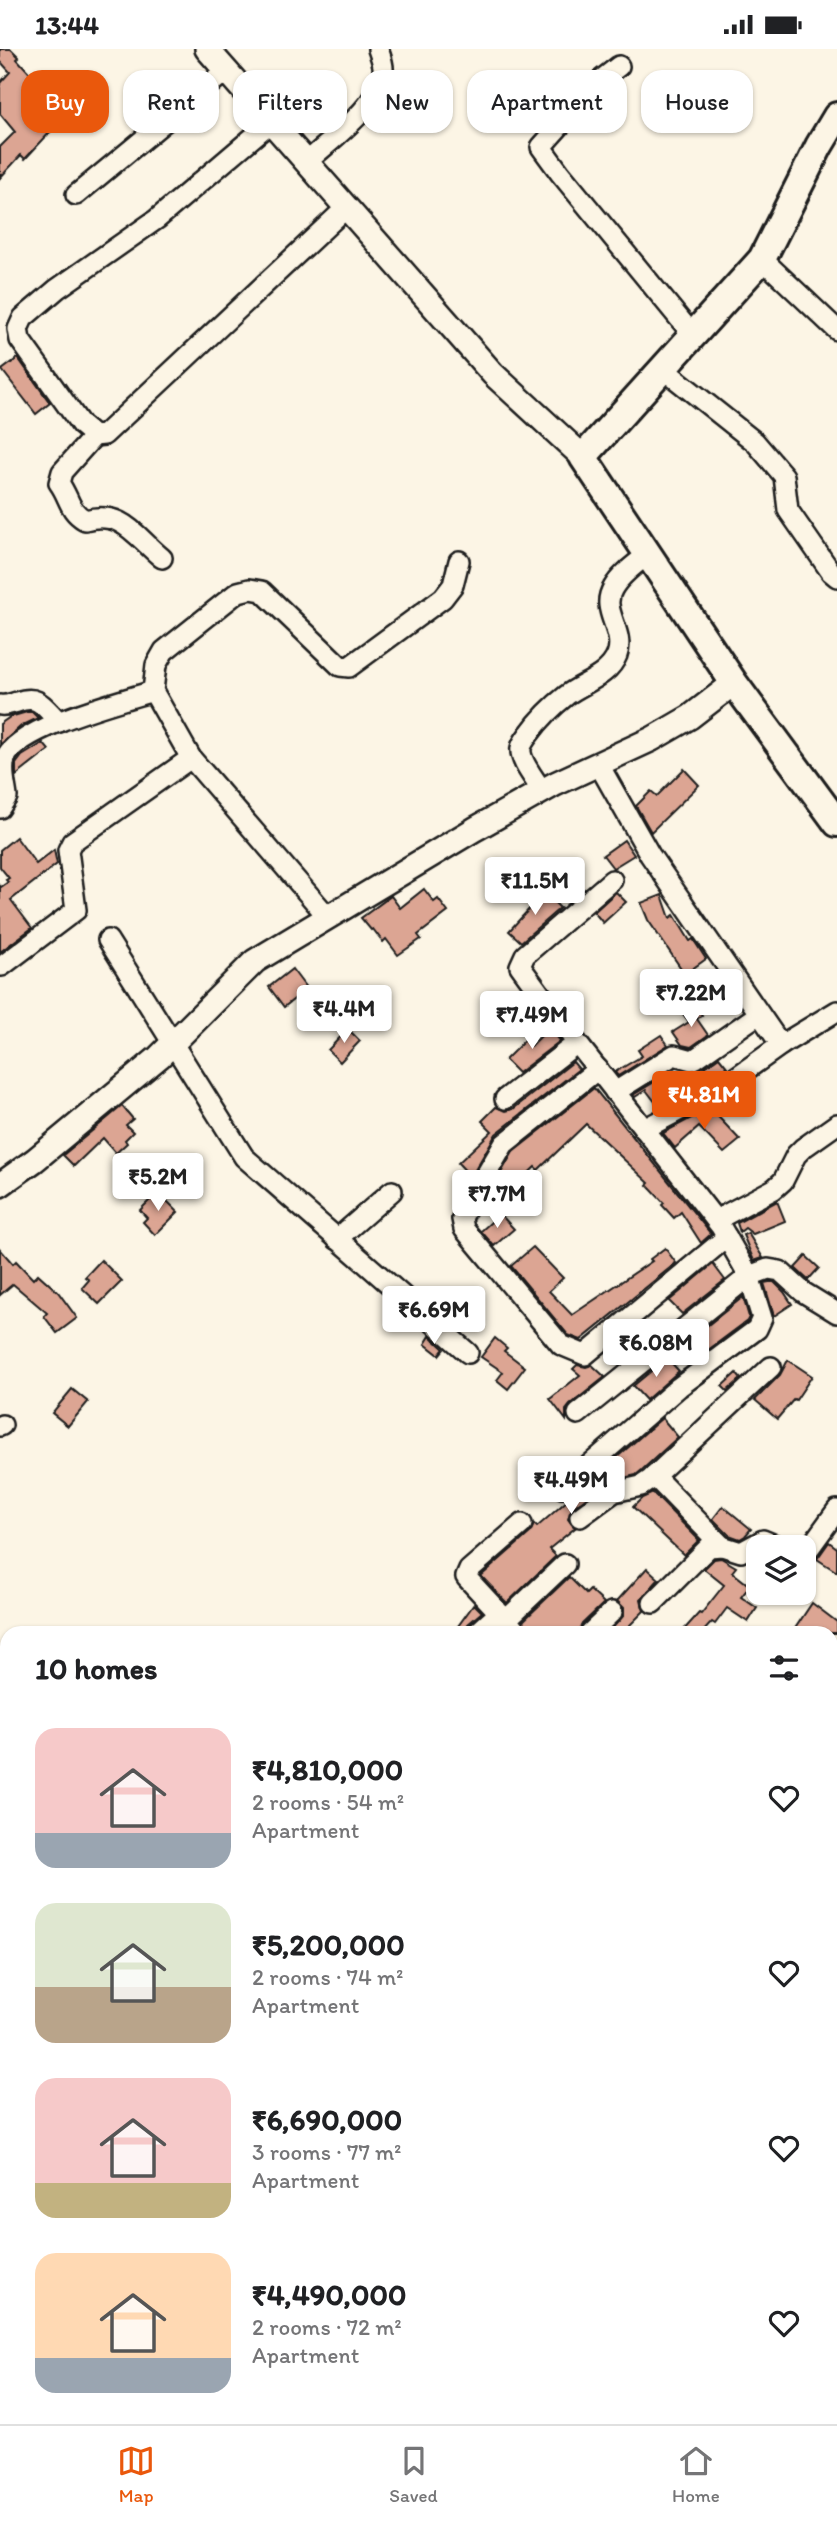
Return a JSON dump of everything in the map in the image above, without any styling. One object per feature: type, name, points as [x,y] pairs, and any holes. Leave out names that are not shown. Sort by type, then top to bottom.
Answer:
[{"type":"main road","points":[[837,116],[762,259],[583,457],[734,683],[837,823]]},
{"type":"street","points":[[207,49],[233,79]]},
{"type":"street","points":[[307,162],[362,113],[376,91],[383,71],[379,49]]},
{"type":"street","points":[[619,66],[601,80],[541,147],[692,334]]},
{"type":"street","points":[[76,195],[226,71]]},
{"type":"street","points":[[94,436],[81,425],[20,340],[18,329],[23,319],[78,273],[157,219],[258,133]]},
{"type":"street","points":[[281,133],[493,374],[583,457]]},
{"type":"street","points":[[162,558],[129,526],[117,520],[97,517],[85,520],[74,514],[66,493],[59,484],[62,472],[94,436],[104,435],[346,208]]},
{"type":"street","points":[[762,259],[837,330]]},
{"type":"street","points":[[662,368],[755,442],[784,476],[788,510],[837,577]]},
{"type":"street","points":[[542,791],[523,759],[521,749],[524,741],[536,724],[567,695],[604,672],[616,657],[620,642],[608,600],[611,590],[648,554]]},
{"type":"street","points":[[328,918],[191,758],[153,691],[156,665],[164,650],[238,592],[250,589],[262,591],[340,666],[349,667],[443,598],[453,585],[459,561]]},
{"type":"street","points":[[0,1185],[35,1160],[173,1042],[255,961],[542,791],[599,765],[690,717],[734,683]]},
{"type":"street","points":[[0,808],[7,797],[4,768],[10,751],[39,731],[58,722],[153,691]]},
{"type":"street","points":[[0,705],[29,697],[37,700],[58,722]]},
{"type":"street","points":[[2,966],[76,910],[68,850],[72,842],[191,758]]},
{"type":"street","points":[[599,765],[650,855],[781,1045]]},
{"type":"street","points":[[563,1488],[679,1387],[757,1329],[762,1318],[749,1276],[716,1220],[520,966],[525,955],[612,880]]},
{"type":"street","points":[[108,940],[244,1157],[468,1353]]},
{"type":"street","points":[[645,1129],[718,1090],[781,1045],[837,1011]]},
{"type":"street","points":[[615,1092],[674,1055],[692,1060],[696,1058],[760,1014]]},
{"type":"street","points":[[505,1099],[577,1043]]},
{"type":"street","points":[[598,1069],[504,1145],[466,1209],[462,1219],[464,1229],[561,1345],[584,1355],[727,1237]]},
{"type":"street","points":[[716,1220],[774,1189],[783,1181],[796,1155],[837,1123]]},
{"type":"street","points":[[337,1239],[392,1191]]},
{"type":"street","points":[[578,1414],[749,1276],[768,1269],[780,1271],[803,1292],[837,1313]]},
{"type":"street","points":[[580,1517],[614,1492],[641,1486],[654,1476],[771,1367]]},
{"type":"street","points":[[654,1476],[722,1546]]},
{"type":"street","points":[[816,1538],[837,1510]]},
{"type":"street","points":[[522,1524],[466,1574],[468,1581],[507,1622],[565,1564]]},
{"type":"street","points":[[653,1603],[709,1547],[722,1546],[741,1552],[746,1549]]},
{"type":"street","points":[[597,1626],[612,1612]]},
{"type":"building","points":[[0,49],[11,49],[27,70],[21,70],[21,133],[49,133],[25,159],[21,155],[0,178],[0,147],[15,132],[0,114],[0,83],[10,72],[0,61]]},
{"type":"building","points":[[18,358],[50,403],[36,414],[2,370]]},
{"type":"building","points":[[32,712],[38,718],[21,726],[0,745],[0,724],[10,717]]},
{"type":"building","points":[[43,743],[49,750],[16,776],[16,764],[22,756]]},
{"type":"building","points":[[684,769],[699,785],[651,832],[636,806],[651,791],[657,796]]},
{"type":"building","points":[[16,837],[36,864],[54,850],[57,864],[11,900],[32,928],[0,952],[0,886],[8,882],[6,880],[9,878],[0,867],[0,850]]},
{"type":"building","points":[[624,840],[634,855],[613,868],[603,855]]},
{"type":"building","points":[[424,889],[434,902],[438,899],[448,912],[418,935],[421,939],[398,955],[386,939],[383,942],[361,918],[391,896],[400,908]]},
{"type":"building","points":[[543,891],[560,908],[521,942],[509,931]]},
{"type":"building","points":[[616,892],[626,902],[603,923],[594,912]]},
{"type":"building","points":[[662,895],[670,918],[674,915],[690,941],[693,939],[706,959],[685,974],[648,920],[641,903]]},
{"type":"building","points":[[292,969],[307,989],[284,1007],[269,987]]},
{"type":"building","points":[[694,1005],[702,1015],[697,1019],[708,1035],[691,1047],[682,1045],[673,1032],[689,1022],[683,1014]]},
{"type":"building","points":[[550,1027],[560,1041],[518,1073],[505,1060],[525,1040],[531,1046]]},
{"type":"building","points":[[348,1029],[360,1041],[340,1062],[328,1050]]},
{"type":"building","points":[[661,1035],[668,1045],[618,1076],[615,1072],[642,1056],[638,1050]]},
{"type":"building","points":[[719,1057],[728,1068],[714,1078],[705,1067]]},
{"type":"building","points":[[573,1062],[579,1069],[496,1134],[471,1177],[458,1163],[492,1131],[482,1121],[496,1107],[506,1111],[513,1109]]},
{"type":"building","points":[[656,1081],[671,1101],[659,1107],[646,1090],[635,1097],[633,1095]]},
{"type":"building","points":[[594,1088],[711,1234],[701,1243],[681,1212],[674,1218],[647,1185],[649,1183],[586,1124],[538,1170],[535,1167],[499,1201],[490,1192],[513,1152]]},
{"type":"building","points":[[122,1106],[133,1119],[126,1125],[133,1132],[125,1140],[127,1143],[116,1153],[103,1138],[74,1166],[63,1155]]},
{"type":"building","points":[[710,1108],[740,1140],[724,1153],[699,1127],[675,1148],[663,1133]]},
{"type":"building","points":[[158,1192],[178,1212],[155,1235],[143,1222],[147,1218],[140,1210]]},
{"type":"building","points":[[777,1201],[785,1221],[753,1234],[745,1228],[740,1232],[737,1223]]},
{"type":"building","points":[[500,1214],[514,1229],[494,1246],[481,1231]]},
{"type":"building","points":[[748,1233],[763,1258],[754,1261],[743,1235]]},
{"type":"building","points":[[533,1247],[563,1278],[549,1291],[572,1315],[652,1261],[650,1259],[665,1248],[676,1263],[581,1340],[568,1335],[511,1266]]},
{"type":"building","points":[[0,1249],[13,1264],[16,1261],[33,1279],[38,1274],[58,1292],[77,1318],[57,1333],[44,1316],[47,1313],[13,1284],[0,1295]]},
{"type":"building","points":[[806,1256],[819,1268],[808,1280],[795,1268]]},
{"type":"building","points":[[101,1260],[122,1281],[99,1304],[82,1288],[89,1280],[85,1277]]},
{"type":"building","points":[[713,1264],[725,1280],[682,1314],[669,1301]]},
{"type":"building","points":[[774,1282],[792,1304],[774,1316],[764,1283]]},
{"type":"building","points":[[743,1297],[749,1317],[747,1321],[700,1356],[688,1341]]},
{"type":"building","points":[[455,1312],[467,1322],[460,1330],[448,1319]]},
{"type":"building","points":[[631,1333],[643,1346],[629,1357],[617,1345]]},
{"type":"building","points":[[430,1336],[444,1349],[439,1355],[425,1344]]},
{"type":"building","points":[[495,1338],[507,1348],[504,1351],[525,1367],[508,1389],[497,1380],[503,1372],[481,1357]]},
{"type":"building","points":[[667,1358],[679,1371],[646,1400],[633,1386]]},
{"type":"building","points":[[788,1360],[812,1376],[796,1400],[794,1399],[777,1419],[755,1400],[780,1375]]},
{"type":"building","points":[[577,1365],[592,1365],[605,1377],[570,1405],[566,1410],[566,1420],[550,1399],[580,1375],[573,1369]]},
{"type":"building","points":[[736,1373],[741,1379],[727,1391],[722,1386]]},
{"type":"building","points":[[72,1389],[88,1402],[68,1426],[52,1413]]},
{"type":"building","points":[[662,1418],[678,1437],[636,1475],[607,1482],[572,1508],[568,1519],[575,1528],[549,1549],[556,1556],[507,1603],[481,1576],[530,1533],[534,1524],[537,1527]]},
{"type":"building","points":[[653,1493],[699,1540],[684,1555],[633,1507],[642,1498]]},
{"type":"building","points":[[723,1506],[751,1529],[745,1536],[740,1539],[729,1535],[713,1519]]},
{"type":"building","points":[[829,1542],[837,1548],[837,1572],[817,1559]]},
{"type":"building","points":[[721,1558],[736,1567],[732,1572],[746,1583],[746,1591],[741,1597],[746,1600],[746,1605],[757,1608],[748,1622],[727,1608],[715,1624],[712,1622],[708,1626],[687,1626],[701,1614],[724,1585],[704,1569],[714,1559]]},
{"type":"building","points":[[647,1568],[659,1579],[641,1599],[644,1611],[629,1626],[614,1626],[624,1615],[624,1608],[617,1601]]},
{"type":"building","points":[[569,1577],[586,1594],[590,1590],[604,1603],[581,1626],[526,1626],[523,1621]]},
{"type":"building","points":[[474,1604],[482,1612],[467,1626],[458,1626]]},
{"type":"building","points":[[811,1605],[815,1605],[837,1622],[837,1626],[797,1626]]}]
